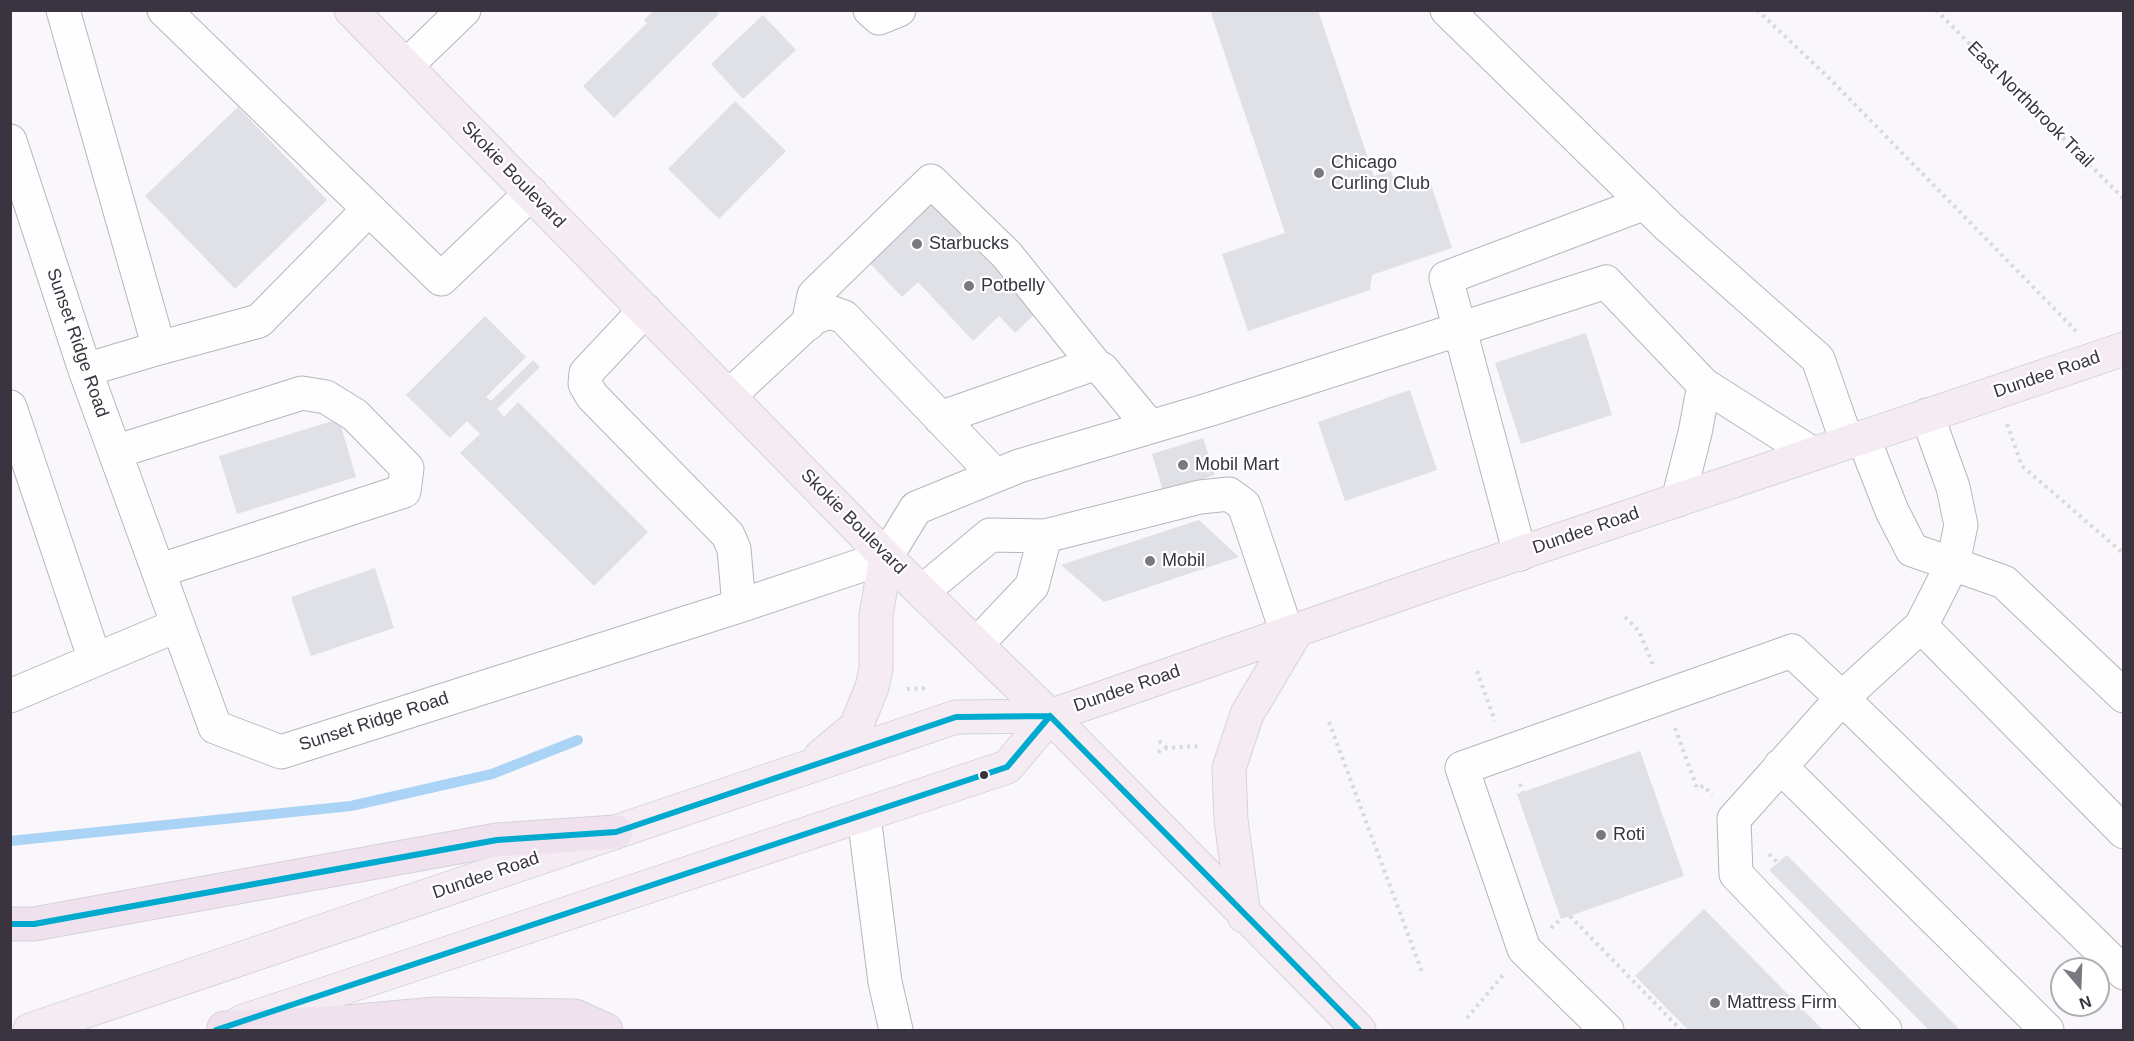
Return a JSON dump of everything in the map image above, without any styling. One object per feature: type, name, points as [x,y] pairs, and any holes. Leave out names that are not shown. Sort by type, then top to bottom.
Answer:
[{"type":"highway","points":[[10,924],[34,924],[497,840],[616,832]]},
{"type":"highway","points":[[220,1029],[347,1022],[435,1014],[575,1016],[606,1030]]},
{"type":"main road","name":"Skokie Boulevard","points":[[351,10],[886,557],[1050,716],[1244,916],[1359,1030]]},
{"type":"main road","name":"Dundee Road","points":[[30,1030],[956,717],[1050,716],[2112,353]]},
{"type":"main road","points":[[806,769],[856,727],[872,687],[876,669],[876,615],[886,557]]},
{"type":"main road","points":[[1244,916],[1231,820],[1229,768],[1247,714],[1292,632]]},
{"type":"main road","name":"Dundee Road","points":[[220,1029],[1007,767],[1050,716]]},
{"type":"street","points":[[63,10],[159,348]]},
{"type":"street","points":[[164,10],[441,279],[531,194]]},
{"type":"street","points":[[406,66],[464,10]]},
{"type":"street","points":[[870,10],[879,18],[899,10]]},
{"type":"street","points":[[1446,10],[1645,203],[1818,359],[1855,440],[1912,550],[2004,582],[2124,696]]},
{"type":"street","name":"Sunset Ridge Road","points":[[10,141],[85,370],[215,727],[281,752],[886,557]]},
{"type":"street","points":[[808,324],[814,295],[931,181],[1007,255],[1096,366],[1102,369],[1150,427]]},
{"type":"street","points":[[1520,554],[1446,278],[1645,203]]},
{"type":"street","points":[[85,370],[258,321],[369,209]]},
{"type":"street","points":[[886,557],[916,507],[995,475],[1606,282],[1704,385],[1813,454]]},
{"type":"street","points":[[645,310],[586,373],[585,384],[592,396],[728,535],[734,549],[739,606]]},
{"type":"street","points":[[729,396],[813,318],[830,312],[844,317],[995,475]]},
{"type":"street","points":[[940,418],[1088,366],[1096,366]]},
{"type":"street","points":[[1678,500],[1695,433],[1704,385]]},
{"type":"street","points":[[115,452],[302,393],[326,397],[355,415],[407,468],[404,491],[158,571]]},
{"type":"street","points":[[10,407],[95,660]]},
{"type":"street","points":[[1885,1030],[1736,874],[1734,819],[1842,698],[1922,626],[1953,563],[1961,525],[1953,487],[1928,415]]},
{"type":"street","points":[[923,591],[990,535],[1045,536],[1200,497],[1229,494],[1244,505],[1292,632]]},
{"type":"street","points":[[977,644],[1032,586],[1045,536]]},
{"type":"street","points":[[10,696],[178,625]]},
{"type":"street","points":[[1922,626],[2124,832]]},
{"type":"street","points":[[1607,1030],[1524,949],[1462,768],[1792,651],[2124,973]]},
{"type":"street","points":[[1780,766],[2047,1030]]},
{"type":"street","points":[[864,816],[885,982],[896,1030]]},
{"type":"path","points":[[1757,10],[2112,353]]},
{"type":"path","name":"East Northbrook Trail","points":[[1936,10],[2124,199]]},
{"type":"path","points":[[1996,392],[2022,466],[2124,554]]},
{"type":"path","points":[[1625,617],[1640,631],[1697,788],[1704,786],[1778,862]]},
{"type":"path","points":[[897,689],[932,688]]},
{"type":"path","points":[[1329,722],[1422,972]]},
{"type":"path","points":[[1159,741],[1167,748]]},
{"type":"path","points":[[1158,752],[1167,748],[1210,746]]},
{"type":"path","points":[[1570,916],[1681,1030]]},
{"type":"building","points":[[654,10],[715,10],[719,14],[614,118],[583,86],[647,23],[644,20]]},
{"type":"building","name":"Chicago Curling Club","points":[[1210,10],[1318,10],[1374,176],[1391,171],[1399,192],[1430,181],[1452,248],[1372,275],[1370,290],[1248,331],[1222,254],[1285,233]]},
{"type":"building","points":[[763,15],[796,50],[743,99],[711,64]]},
{"type":"building","points":[[735,101],[786,151],[719,219],[668,169]]},
{"type":"building","points":[[238,107],[327,200],[235,289],[145,196]]},
{"type":"building","points":[[922,196],[932,206],[939,206],[1038,311],[1015,333],[999,316],[973,341],[918,282],[902,297],[861,254]]},
{"type":"building","points":[[485,316],[526,357],[486,397],[491,401],[533,360],[540,367],[497,409],[504,417],[518,402],[648,532],[594,586],[460,453],[480,434],[467,421],[450,438],[406,395]]},
{"type":"building","points":[[1586,333],[1612,415],[1521,444],[1495,363]]},
{"type":"building","points":[[1410,390],[1437,470],[1345,501],[1318,422]]},
{"type":"building","points":[[339,419],[356,477],[237,514],[219,456]]},
{"type":"building","name":"Mobil Mart","points":[[1203,438],[1215,475],[1163,491],[1152,454]]},
{"type":"building","name":"Mobil","points":[[1199,520],[1239,557],[1104,602],[1061,565]]},
{"type":"building","points":[[375,568],[394,628],[311,656],[291,597]]},
{"type":"building","name":"Roti","points":[[1640,751],[1684,876],[1561,919],[1517,794]]},
{"type":"building","points":[[1787,855],[1960,1030],[1929,1030],[1769,870]]},
{"type":"building","points":[[1704,909],[1823,1030],[1688,1030],[1635,976]]},
{"type":"waterway","points":[[10,841],[351,806],[492,774],[578,740]]},
{"type":"transit line","points":[[1050,716],[1359,1030]]},
{"type":"transit line","points":[[10,924],[34,924],[497,840],[616,832],[956,717],[1050,716]]},
{"type":"transit line","points":[[216,1030],[1007,767],[1050,716]]},
{"type":"place","name":"Chicago Curling Club","points":[[1319,173]]},
{"type":"place","name":"Starbucks","points":[[917,244]]},
{"type":"place","name":"Potbelly","points":[[969,286]]},
{"type":"place","name":"Mobil Mart","points":[[1183,465]]},
{"type":"place","name":"Mobil","points":[[1150,561]]},
{"type":"place","name":"Roti","points":[[1601,835]]},
{"type":"place","name":"Mattress Firm","points":[[1715,1003]]}]
